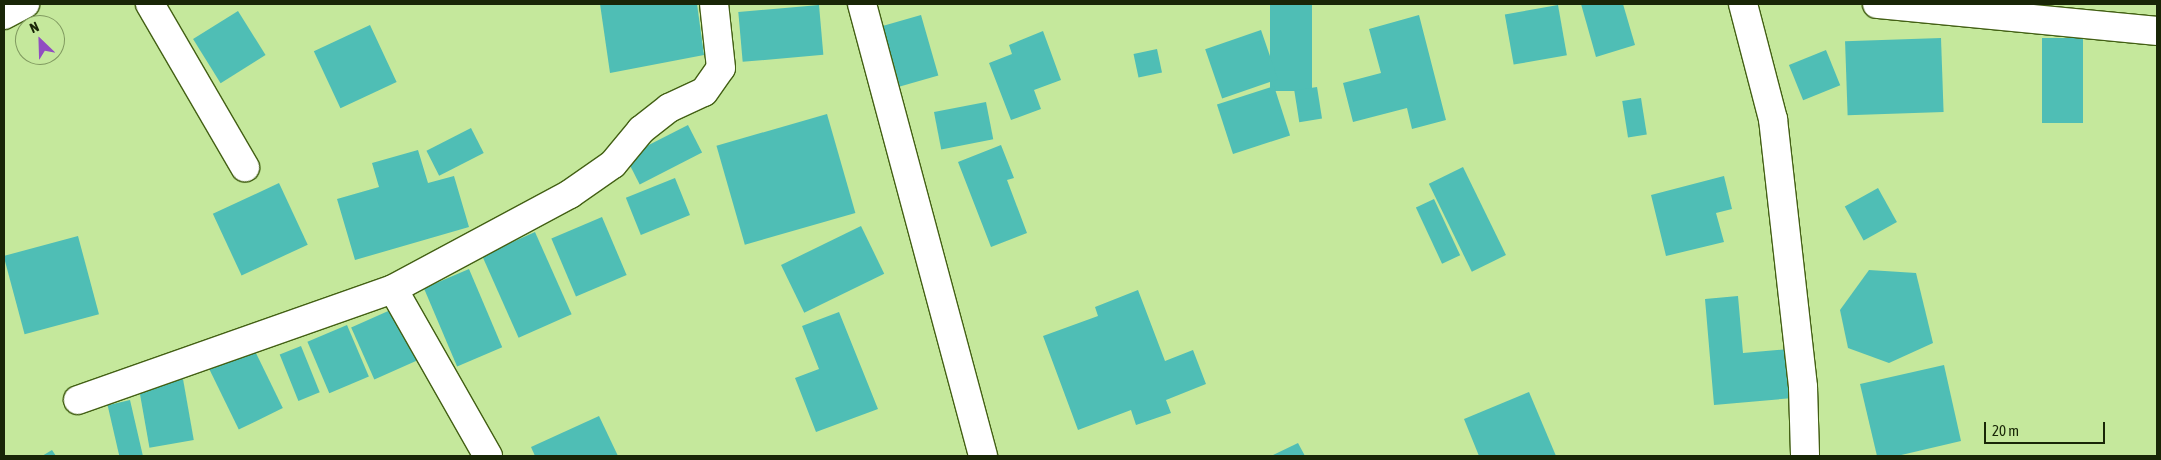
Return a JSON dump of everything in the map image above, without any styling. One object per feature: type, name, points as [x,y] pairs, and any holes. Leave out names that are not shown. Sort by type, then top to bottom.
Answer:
[{"type":"street","points":[[4,15],[26,4]]},
{"type":"street","points":[[150,4],[245,167]]},
{"type":"street","points":[[78,400],[393,289],[570,194],[613,164],[641,130],[669,108],[704,92],[721,68],[714,4]]},
{"type":"street","points":[[862,4],[983,456]]},
{"type":"street","points":[[1743,4],[1773,119],[1803,387],[1805,456]]},
{"type":"street","points":[[1877,4],[1946,8],[2157,30]]},
{"type":"street","points":[[393,289],[488,456]]},
{"type":"building","points":[[600,4],[697,4],[704,55],[610,73]]},
{"type":"building","points":[[1270,4],[1312,4],[1312,91],[1270,91]]},
{"type":"building","points":[[1581,4],[1623,4],[1635,45],[1596,57]]},
{"type":"building","points":[[819,5],[823,55],[743,62],[738,12]]},
{"type":"building","points":[[1558,5],[1567,55],[1514,65],[1505,14]]},
{"type":"building","points":[[238,11],[266,55],[221,83],[193,39]]},
{"type":"building","points":[[921,15],[938,76],[900,87],[883,26]]},
{"type":"building","points":[[1419,15],[1446,120],[1412,129],[1407,108],[1353,122],[1343,83],[1381,73],[1369,29]]},
{"type":"building","points":[[370,25],[397,82],[340,108],[314,51]]},
{"type":"building","points":[[1261,30],[1278,79],[1222,98],[1205,49]]},
{"type":"building","points":[[1043,31],[1061,80],[1034,90],[1041,109],[1011,120],[989,63],[1012,54],[1009,45]]},
{"type":"building","points":[[1941,38],[1944,112],[1848,115],[1845,41]]},
{"type":"building","points":[[2042,38],[2083,38],[2083,123],[2042,123]]},
{"type":"building","points":[[1157,49],[1162,72],[1139,77],[1134,54]]},
{"type":"building","points":[[1826,50],[1840,85],[1803,100],[1789,65]]},
{"type":"building","points":[[1274,86],[1290,135],[1233,154],[1217,105]]},
{"type":"building","points":[[1317,87],[1322,119],[1299,122],[1294,91]]},
{"type":"building","points":[[1641,98],[1647,135],[1628,138],[1622,101]]},
{"type":"building","points":[[986,102],[993,139],[941,149],[934,112]]},
{"type":"building","points":[[827,114],[855,213],[745,245],[716,146]]},
{"type":"building","points":[[688,125],[702,153],[640,184],[626,157]]},
{"type":"building","points":[[471,128],[484,153],[439,176],[426,151]]},
{"type":"building","points":[[1001,145],[1014,178],[1007,180],[1027,233],[991,247],[958,162]]},
{"type":"building","points":[[418,150],[428,183],[454,176],[469,227],[355,260],[337,199],[379,187],[372,163]]},
{"type":"building","points":[[1463,167],[1506,255],[1472,272],[1429,184]]},
{"type":"building","points":[[1724,176],[1732,209],[1716,213],[1724,242],[1666,256],[1651,195]]},
{"type":"building","points":[[675,178],[690,215],[641,235],[626,198]]},
{"type":"building","points":[[279,183],[308,245],[242,275],[213,214]]},
{"type":"building","points":[[1878,188],[1897,222],[1864,241],[1845,206]]},
{"type":"building","points":[[1434,199],[1460,255],[1442,264],[1416,207]]},
{"type":"building","points":[[602,217],[627,275],[576,296],[551,238]]},
{"type":"building","points":[[861,226],[884,274],[804,313],[781,265]]},
{"type":"building","points":[[535,232],[572,314],[519,338],[482,256]]},
{"type":"building","points":[[78,236],[99,314],[25,334],[4,256]]},
{"type":"building","points":[[469,269],[502,347],[457,366],[424,288]]},
{"type":"building","points":[[1869,270],[1916,273],[1933,343],[1889,363],[1848,348],[1840,310]]},
{"type":"building","points":[[1138,290],[1165,361],[1193,350],[1206,384],[1166,400],[1171,413],[1136,425],[1131,410],[1078,430],[1043,336],[1098,316],[1095,307]]},
{"type":"building","points":[[1738,296],[1743,353],[1789,349],[1793,398],[1714,405],[1705,299]]},
{"type":"building","points":[[395,308],[418,360],[374,380],[351,328]]},
{"type":"building","points":[[839,312],[878,409],[816,432],[795,378],[819,369],[802,326]]},
{"type":"building","points":[[347,325],[369,377],[329,393],[307,342]]},
{"type":"building","points":[[301,346],[320,392],[298,401],[280,355]]},
{"type":"building","points":[[253,347],[283,408],[239,430],[209,368]]},
{"type":"building","points":[[1944,365],[1961,441],[1897,456],[1877,456],[1860,384]]},
{"type":"building","points":[[183,379],[194,440],[149,448],[139,387]]},
{"type":"building","points":[[1529,392],[1556,456],[1479,456],[1464,419]]},
{"type":"building","points":[[130,400],[143,456],[119,456],[108,405]]},
{"type":"building","points":[[599,416],[618,456],[535,456],[531,447]]},
{"type":"building","points":[[1298,443],[1305,456],[1271,456]]},
{"type":"building","points":[[52,450],[56,456],[42,456]]}]
